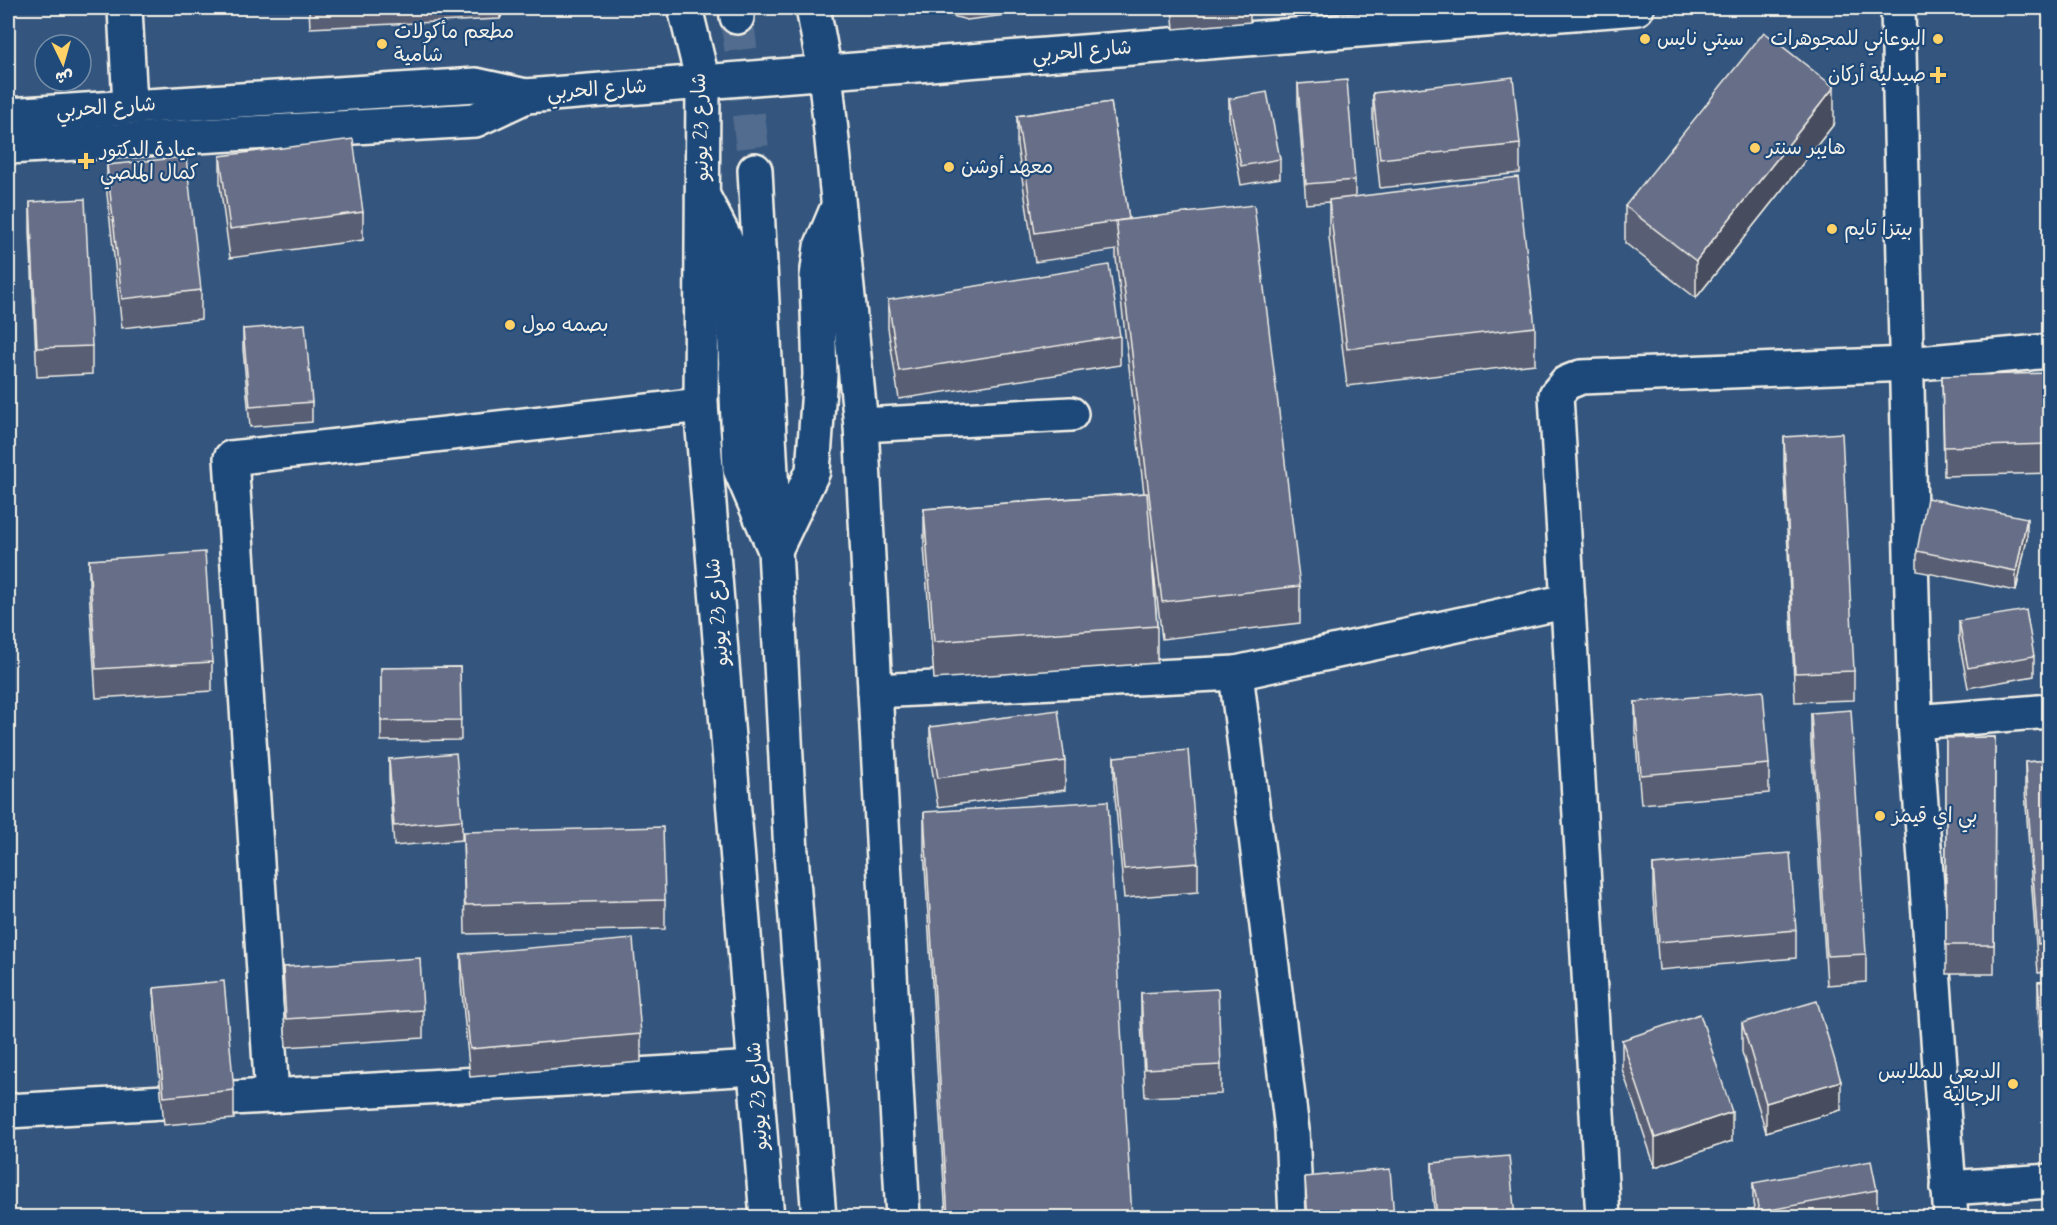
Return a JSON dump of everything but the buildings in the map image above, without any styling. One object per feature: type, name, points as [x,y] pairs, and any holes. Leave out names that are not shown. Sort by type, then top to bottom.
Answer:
[{"type":"street","points":[[125,8],[130,106]]},
{"type":"street","name":"شارع 23 يونيو","points":[[685,8],[703,82],[701,405],[767,1218]]},
{"type":"street","points":[[813,8],[825,72],[861,425],[903,1218]]},
{"type":"street","name":"شارع الحربي","points":[[8,115],[476,85],[526,96],[1637,8]]},
{"type":"street","points":[[1898,8],[1916,722],[1950,1203],[2049,1181]]},
{"type":"street","name":"شارع الحربي","points":[[8,147],[475,120],[526,96]]},
{"type":"street","points":[[755,170],[791,853],[819,1218]]},
{"type":"street","points":[[702,196],[731,250],[740,469],[775,550]]},
{"type":"street","points":[[775,550],[813,471],[820,375],[817,277],[821,247],[839,203]]},
{"type":"street","points":[[1603,1218],[1556,394],[1566,383],[1581,377],[1908,364],[2049,351]]},
{"type":"street","points":[[272,1096],[231,459],[701,405]]},
{"type":"street","points":[[861,425],[1071,414]]},
{"type":"street","points":[[875,691],[1236,673],[1568,601]]},
{"type":"street","points":[[1236,673],[1292,1130],[1296,1218]]},
{"type":"street","points":[[1916,722],[2049,711]]},
{"type":"street","points":[[8,1111],[756,1068]]},
{"type":"tunnel","points":[[737,17],[755,170]]},
{"type":"place","name":"سيتي نايس","points":[[1645,39]]},
{"type":"place","name":"البوعاني للمجوهرات","points":[[1938,39]]},
{"type":"place","name":"مطعم مأكولات شامية","points":[[382,44]]},
{"type":"place","name":"صيدلية أركان","points":[[1938,75]]},
{"type":"place","name":"هايبر سنتر","points":[[1755,148]]},
{"type":"place","name":"عيادة الدكتور كمال الملصي","points":[[86,161]]},
{"type":"place","name":"معهد أوشن","points":[[949,167]]},
{"type":"place","name":"بيتزا تايم","points":[[1832,229]]},
{"type":"place","name":"بصمه مول","points":[[510,325]]},
{"type":"place","name":"بي اي قيمز","points":[[1880,816]]},
{"type":"place","name":"الدبعي للملابس الرجالية","points":[[2013,1084]]}]
